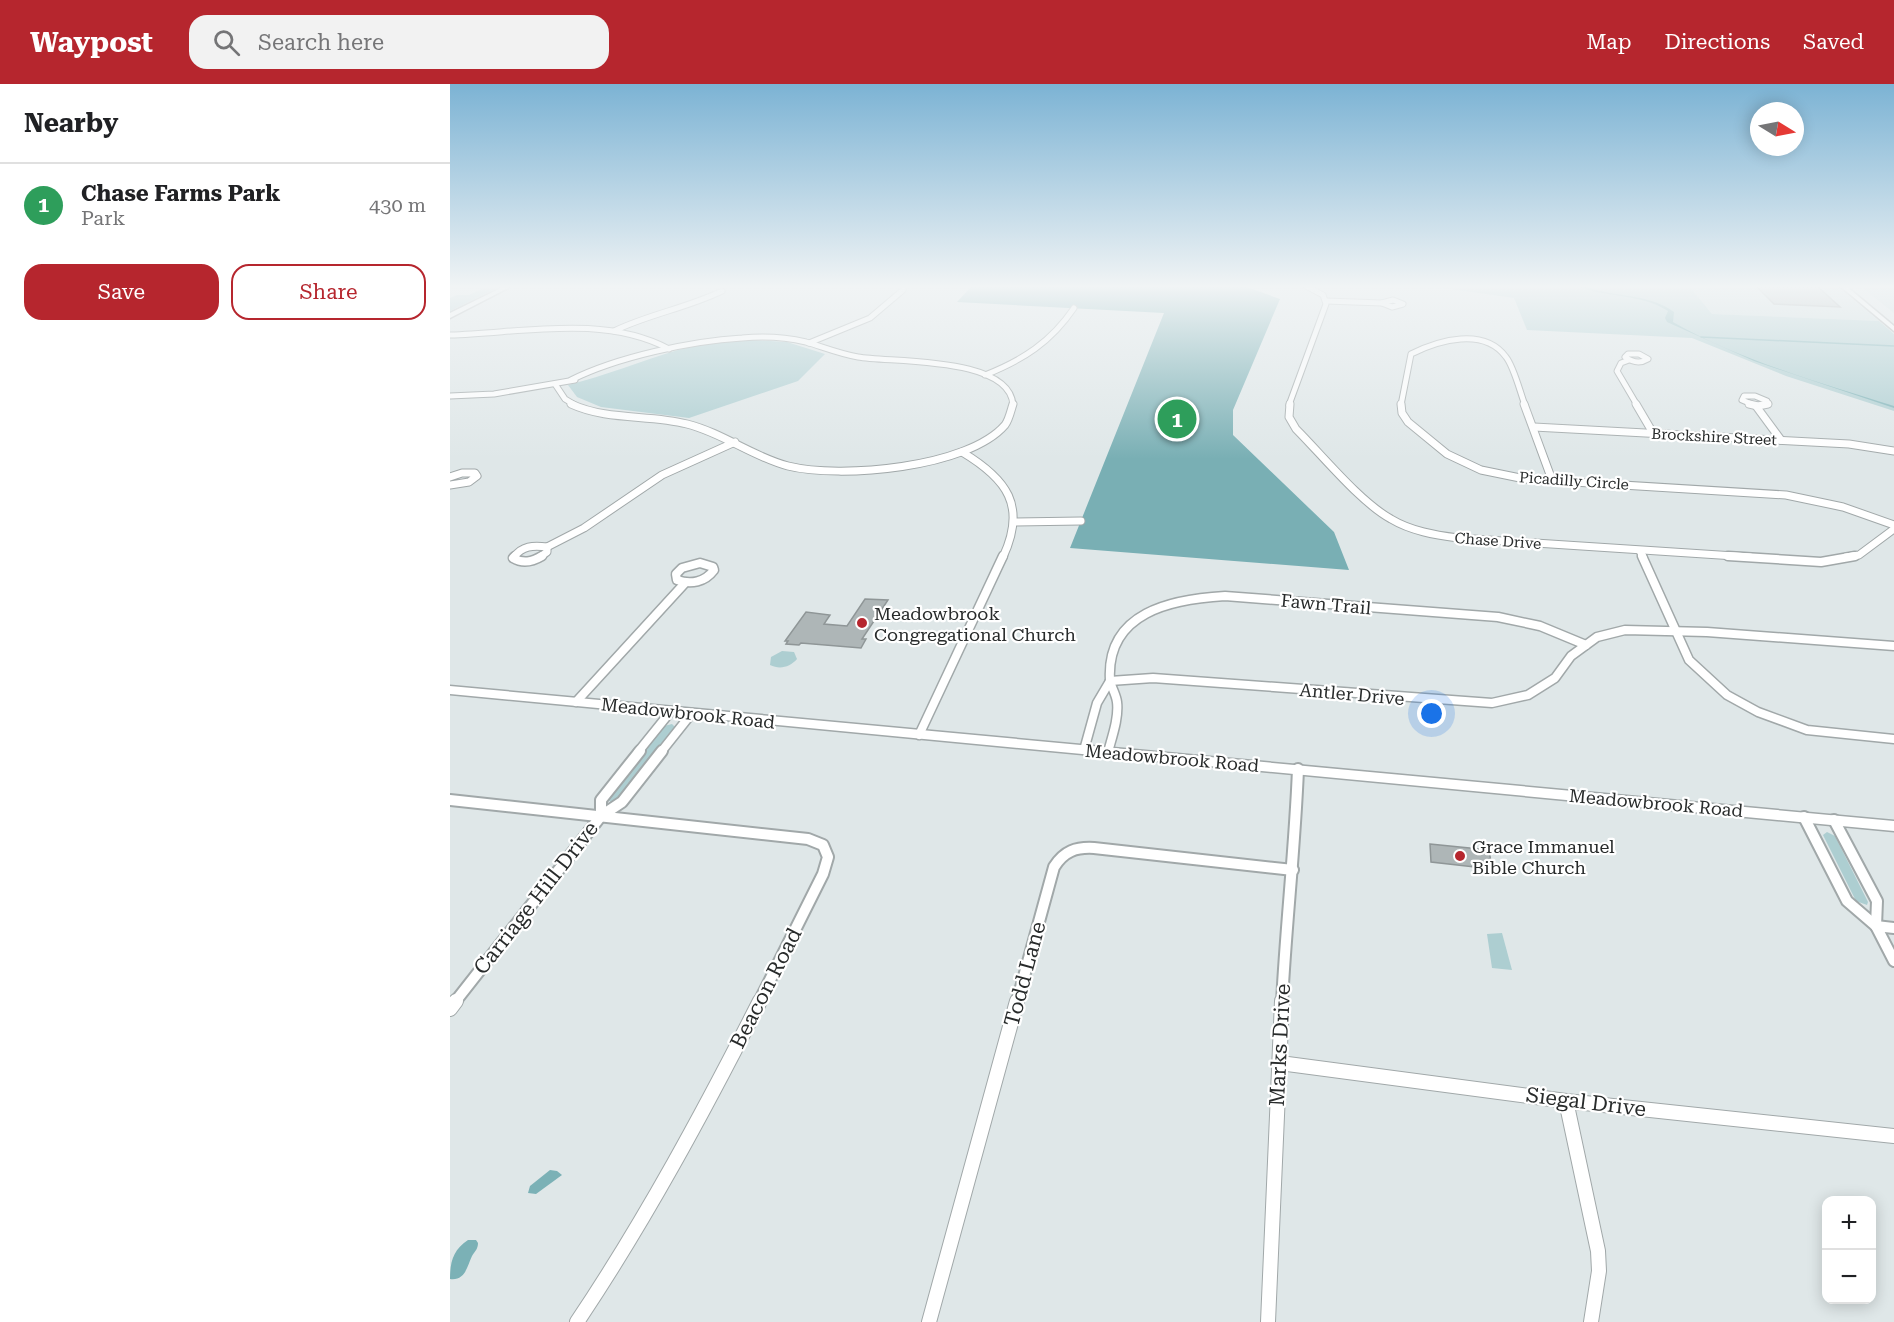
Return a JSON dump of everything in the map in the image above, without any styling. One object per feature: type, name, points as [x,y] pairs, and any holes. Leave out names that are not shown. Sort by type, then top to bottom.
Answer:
[{"type":"street","points":[[661,344],[669,349]]},
{"type":"street","points":[[450,396],[494,394],[555,384],[614,370],[659,352],[695,344]]},
{"type":"street","points":[[555,384],[567,400],[581,408],[601,413],[685,423],[715,432],[780,464],[826,472],[888,470],[929,462],[962,452],[996,433],[1012,413],[1013,404],[1008,392],[985,375],[953,366],[868,360],[811,344]]},
{"type":"street","points":[[985,375],[1011,364],[1045,344]]},
{"type":"street","name":"Chase Drive","points":[[1311,344],[1287,411],[1288,418],[1296,429],[1380,513],[1404,526],[1447,537],[1831,561],[1859,555],[1894,527]]},
{"type":"street","name":"Picadilly Circle","points":[[1438,344],[1423,347],[1411,354],[1408,359],[1401,405],[1402,413],[1408,422],[1442,450],[1465,464],[1507,476],[1786,495],[1843,507],[1894,527]]},
{"type":"street","name":"Picadilly Circle","points":[[1487,344],[1507,357],[1534,427]]},
{"type":"street","points":[[1629,360],[1621,363],[1617,371],[1653,433]]},
{"type":"street","points":[[1756,406],[1781,440]]},
{"type":"street","points":[[1534,427],[1552,480]]},
{"type":"street","name":"Brockshire Street","points":[[1534,427],[1859,445],[1894,451]]},
{"type":"street","points":[[547,547],[578,534],[647,484],[695,458],[735,442]]},
{"type":"street","points":[[919,735],[1010,542],[1016,522],[1014,506],[1006,487],[988,468],[962,452]]},
{"type":"street","points":[[450,477],[467,472],[475,472],[477,476],[469,482],[450,485]]},
{"type":"street","points":[[1016,522],[1081,521]]},
{"type":"street","points":[[1640,550],[1689,660],[1700,673],[1736,701],[1807,730],[1894,739]]},
{"type":"street","points":[[576,702],[686,583]]},
{"type":"street","name":"Fawn Trail","points":[[1108,752],[1117,702],[1110,681],[1113,651],[1129,626],[1142,616],[1166,604],[1201,597],[1225,596],[1498,617],[1540,626],[1586,645]]},
{"type":"street","name":"Antler Drive","points":[[1110,681],[1153,678],[1492,703],[1522,696],[1544,686],[1555,678],[1571,656],[1597,637],[1625,630],[1677,630],[1894,646]]},
{"type":"street","name":"Fawn Trail","points":[[1084,750],[1097,703],[1110,681]]},
{"type":"street","name":"Meadowbrook Road","points":[[450,690],[1894,826]]},
{"type":"street","name":"Carriage Hill Drive","points":[[600,816],[601,800],[671,711]]},
{"type":"street","name":"Carriage Hill Drive","points":[[450,1009],[600,816],[622,802],[692,713]]},
{"type":"street","name":"Marks Drive","points":[[1268,1322],[1286,923],[1293,870],[1298,769]]},
{"type":"street","name":"Beacon Road","points":[[450,800],[808,839],[823,845],[828,857],[823,874],[666,1182],[610,1275],[577,1322]]},
{"type":"street","points":[[1804,817],[1847,901],[1876,926],[1894,961]]},
{"type":"street","points":[[1834,820],[1877,901],[1876,926]]},
{"type":"street","name":"Todd Lane","points":[[929,1322],[1054,867],[1060,856],[1068,850],[1094,848],[1293,870]]},
{"type":"street","points":[[1876,926],[1894,928]]},
{"type":"street","name":"Siegal Drive","points":[[1280,1064],[1566,1101],[1894,1136]]},
{"type":"street","points":[[1566,1101],[1598,1251],[1599,1271],[1591,1322]]},
{"type":"shaded area","points":[[793,344],[825,354],[798,381],[689,418],[601,407],[577,397],[568,385],[678,350],[705,345]]},
{"type":"shaded area","points":[[1152,344],[1261,344],[1233,410],[1233,435],[1334,532],[1349,570],[1070,548]]},
{"type":"shaded area","points":[[1706,344],[1894,344],[1894,411],[1786,376]]},
{"type":"shaded area","points":[[1725,348],[1781,370],[1894,406],[1894,408],[1754,361]]},
{"type":"shaded area","points":[[782,651],[794,652],[797,659],[785,667],[770,665],[771,657]]},
{"type":"shaded area","points":[[672,724],[675,727],[621,798],[611,802],[608,800],[664,726]]},
{"type":"shaded area","points":[[1827,832],[1835,836],[1868,902],[1867,905],[1856,901],[1823,835]]},
{"type":"shaded area","points":[[1502,933],[1512,970],[1492,968],[1487,934]]},
{"type":"shaded area","points":[[550,1170],[562,1175],[536,1194],[528,1193],[530,1186]]},
{"type":"shaded area","points":[[468,1240],[476,1240],[477,1248],[462,1276],[450,1279],[453,1257]]},
{"type":"building","name":"Meadowbrook Congregational Church","points":[[865,599],[888,600],[862,639],[866,639],[861,648],[786,644],[788,641],[785,641],[806,612],[830,615],[824,624],[847,626]]},
{"type":"building","name":"Grace Immanuel Bible Church","points":[[1430,844],[1489,850],[1492,869],[1431,862]]},
{"type":"waterway","points":[[1846,344],[1894,346]]},
{"type":"place","name":"Chase Farms Park","points":[[1177,419]]},
{"type":"place","name":"Meadowbrook Congregational Church","points":[[862,623]]},
{"type":"place","name":"Grace Immanuel Bible Church","points":[[1460,856]]}]
